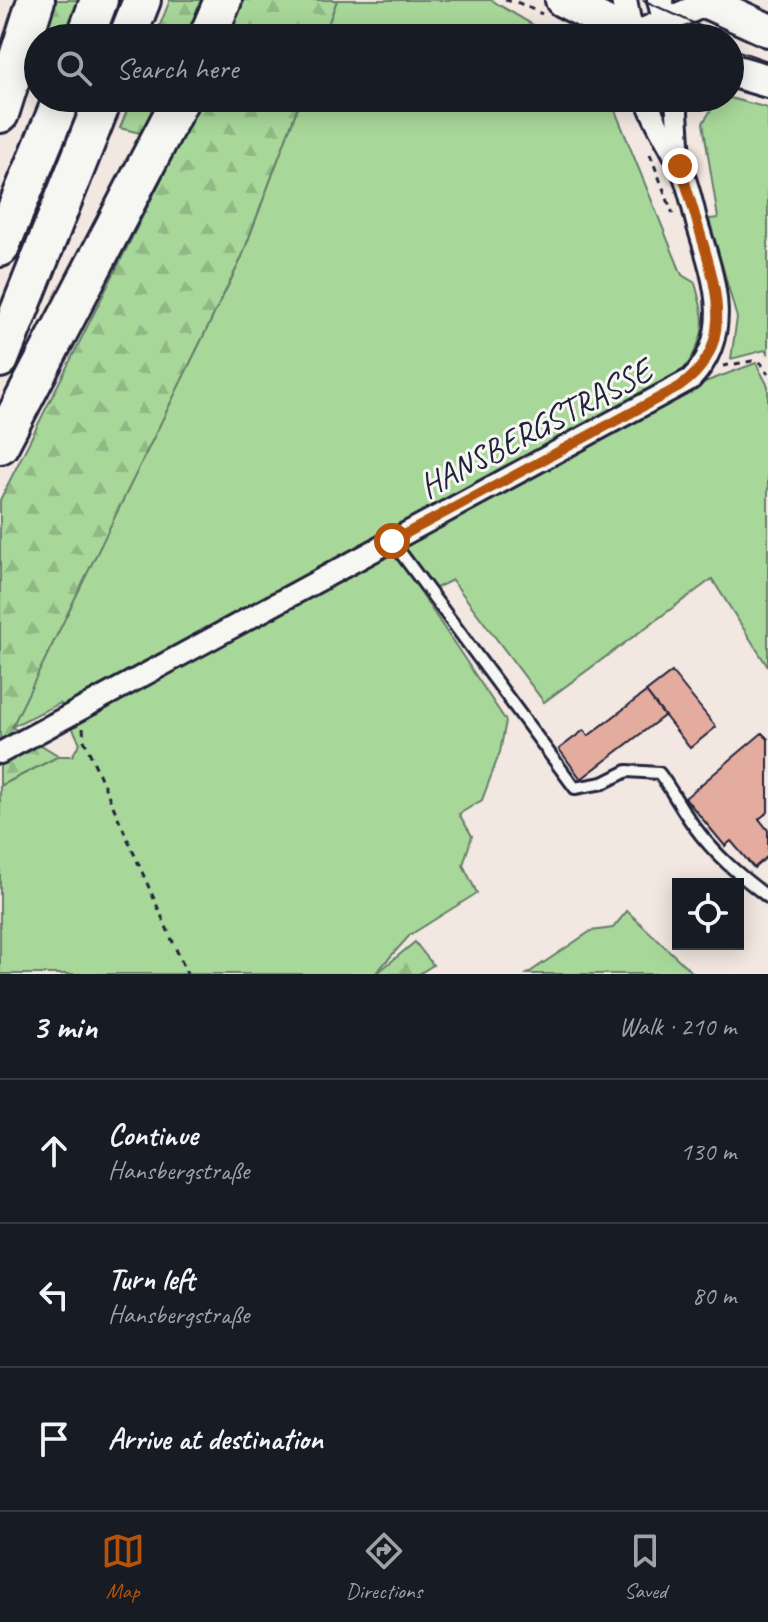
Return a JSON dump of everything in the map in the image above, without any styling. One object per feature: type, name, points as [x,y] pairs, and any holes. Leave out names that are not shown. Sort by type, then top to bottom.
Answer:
[{"type":"highway","points":[[28,24],[36,0]]},
{"type":"highway","points":[[90,24],[99,0]]},
{"type":"highway","points":[[133,24],[142,0]]},
{"type":"highway","points":[[213,24],[223,0]]},
{"type":"highway","points":[[0,114],[24,38]]},
{"type":"highway","points":[[0,248],[56,112]]},
{"type":"highway","points":[[0,359],[98,112]]},
{"type":"highway","points":[[0,445],[174,112]]},
{"type":"main road","points":[[562,0],[608,24]]},
{"type":"main road","points":[[704,2],[768,30]]},
{"type":"main road","points":[[744,74],[768,81]]},
{"type":"street","points":[[624,0],[630,24]]},
{"type":"street","points":[[665,20],[704,2]]},
{"type":"street","name":"HANSBERGSTRASSE","points":[[0,753],[679,387],[700,369],[712,349],[716,333],[717,294],[680,166],[651,112]]},
{"type":"street","name":"HANSBERGSTRASSE","points":[[677,112],[680,166]]},
{"type":"lane","points":[[392,541],[575,788],[603,783],[627,771],[659,773],[693,825],[731,869],[768,897]]},
{"type":"path","points":[[648,148],[673,213]]},
{"type":"path","points":[[700,369],[752,361],[761,363],[768,374]]},
{"type":"path","points":[[80,708],[84,740],[187,974]]},
{"type":"green space","points":[[47,0],[79,0],[70,24],[39,24]]},
{"type":"green space","points":[[170,0],[207,0],[196,24],[161,24]]},
{"type":"green space","points":[[243,0],[337,0],[328,24],[232,24]]},
{"type":"green space","points":[[337,0],[491,0],[531,24],[328,24]]},
{"type":"green space","points":[[744,102],[768,108],[768,353],[765,350],[731,359],[737,318],[709,219],[718,218],[703,123],[710,112],[744,112]]},
{"type":"green space","points":[[126,112],[158,112],[148,135],[120,128]]},
{"type":"green space","points":[[193,112],[296,112],[241,259],[12,727],[59,756],[0,786],[0,500]]},
{"type":"green space","points":[[296,112],[616,112],[682,275],[695,283],[703,324],[689,363],[705,382],[756,363],[768,386],[768,667],[712,579],[544,702],[452,580],[422,595],[506,721],[500,752],[482,800],[459,814],[472,836],[463,865],[477,893],[410,935],[375,974],[0,974],[0,786],[59,756],[72,756],[80,743],[60,703],[11,727],[241,259]]},
{"type":"green space","points":[[627,911],[694,974],[527,974],[591,931],[613,928]]},
{"type":"green space","points":[[415,942],[433,965],[419,974],[376,974]]},
{"type":"building","points":[[672,672],[716,727],[690,748],[646,692]]},
{"type":"building","points":[[646,692],[664,716],[581,779],[559,749],[584,730],[588,736]]},
{"type":"building","points":[[762,733],[768,739],[768,812],[759,819],[768,830],[768,856],[754,868],[731,841],[725,846],[685,798]]},
{"type":"tram line","points":[[643,0],[695,24]]},
{"type":"tram line","points":[[744,53],[768,61]]},
{"type":"route","points":[[392,541],[679,387],[700,369],[712,349],[716,333],[717,294],[680,166]]}]
